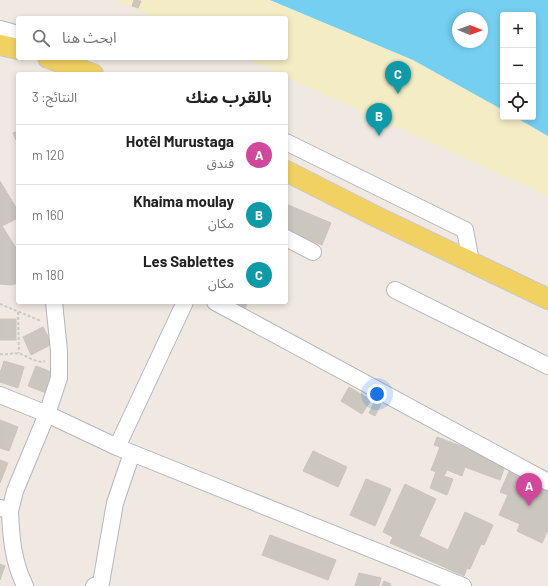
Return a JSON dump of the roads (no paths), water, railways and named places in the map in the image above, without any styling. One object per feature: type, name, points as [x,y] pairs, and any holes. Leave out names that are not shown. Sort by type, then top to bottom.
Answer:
[{"type":"main road","points":[[0,45],[16,49]]},
{"type":"main road","points":[[67,61],[89,72]]},
{"type":"main road","points":[[288,172],[548,299]]},
{"type":"street","points":[[0,29],[16,33]]},
{"type":"street","points":[[288,143],[465,230],[471,262]]},
{"type":"street","points":[[288,239],[313,252]]},
{"type":"street","points":[[395,290],[548,366]]},
{"type":"street","points":[[25,586],[20,576],[11,542],[5,509],[15,491],[47,414],[59,378],[59,351],[54,304]]},
{"type":"street","points":[[94,586],[101,583],[124,450],[184,304]]},
{"type":"street","points":[[219,304],[548,482]]},
{"type":"street","points":[[0,395],[47,414],[124,450],[463,586]]},
{"type":"water","points":[[270,0],[548,0],[548,136],[520,120],[536,120],[536,12],[500,12],[500,108],[413,60]]},
{"type":"place","name":"Les Sablettes","points":[[398,94]]},
{"type":"place","name":"Khaima moulay","points":[[379,136]]},
{"type":"place","name":"Hotêl Murustaga","points":[[529,506]]}]
